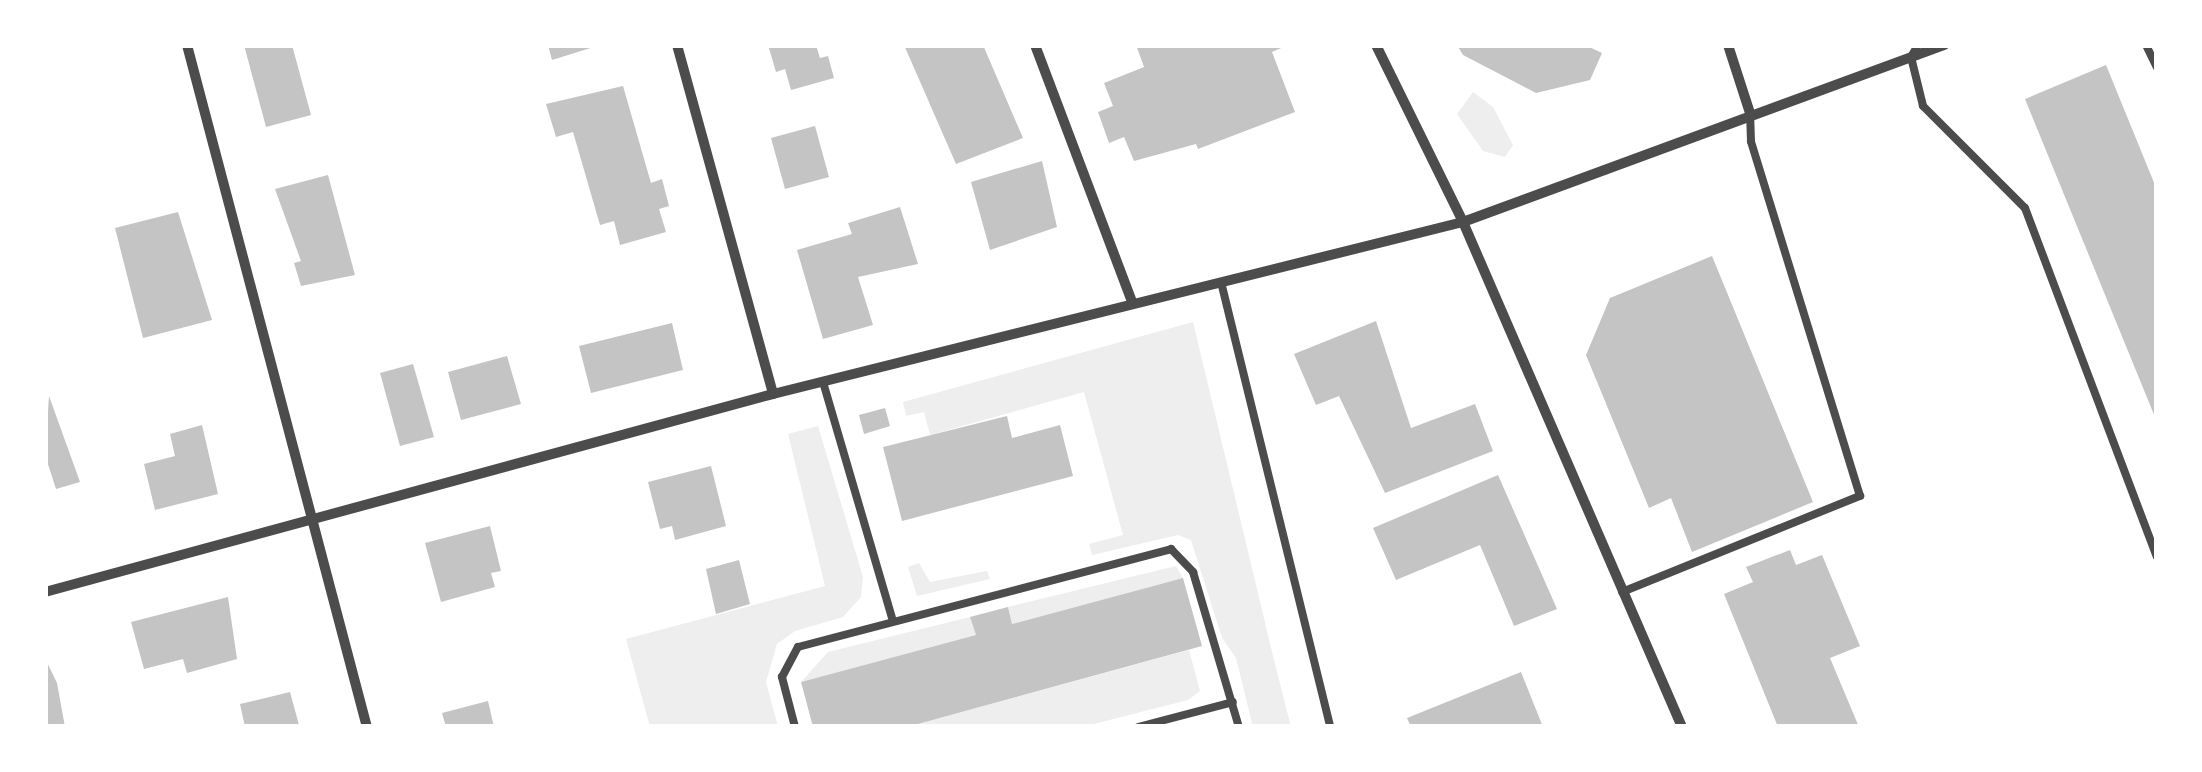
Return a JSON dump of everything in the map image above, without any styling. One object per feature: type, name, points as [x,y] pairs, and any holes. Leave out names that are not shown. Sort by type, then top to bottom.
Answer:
[{"type":"street","points":[[188,45],[367,727]]},
{"type":"street","points":[[676,45],[773,394]]},
{"type":"street","points":[[1035,45],[1132,302]]},
{"type":"street","points":[[1376,45],[1463,222],[1682,727]]},
{"type":"street","points":[[1728,45],[1750,112]]},
{"type":"street","points":[[45,592],[773,394],[1132,302],[1222,286],[1463,222],[1750,112],[1944,45]]},
{"type":"lane","points":[[1918,45],[1911,58],[1923,106],[2025,208],[2157,558]]},
{"type":"lane","points":[[2146,45],[2157,68]]},
{"type":"lane","points":[[1622,592],[1860,496],[1751,141],[1750,112]]},
{"type":"lane","points":[[1222,286],[1330,727]]},
{"type":"lane","points":[[823,382],[893,621]]},
{"type":"lane","points":[[795,727],[782,677],[798,646],[1171,549],[1193,572],[1240,727]]},
{"type":"lane","points":[[1138,727],[1233,702]]},
{"type":"shaded area","points":[[1473,92],[1493,107],[1513,145],[1505,157],[1483,151],[1457,114]]},
{"type":"shaded area","points":[[1193,322],[1291,727],[1253,727],[1236,658],[1222,638],[1191,540],[1178,535],[1092,555],[1089,544],[1123,535],[1084,392],[930,435],[924,412],[906,416],[903,402]]},
{"type":"shaded area","points":[[818,426],[863,577],[861,597],[843,617],[795,631],[777,644],[766,682],[778,727],[650,727],[626,639],[825,586],[788,434]]},
{"type":"shaded area","points":[[919,563],[930,582],[987,571],[990,579],[917,596],[908,567]]},
{"type":"shaded area","points":[[1176,566],[1183,578],[1012,624],[1008,607]]},
{"type":"shaded area","points":[[970,617],[976,635],[801,682],[828,652]]},
{"type":"shaded area","points":[[1189,650],[1200,691],[1188,700],[1082,727],[907,727]]},
{"type":"building","points":[[244,45],[292,45],[311,115],[266,127]]},
{"type":"building","points":[[548,45],[597,45],[597,46],[552,60]]},
{"type":"building","points":[[768,45],[816,45],[820,58],[828,56],[834,78],[791,90],[785,69],[776,72]]},
{"type":"building","points":[[904,45],[983,45],[1023,138],[956,164]]},
{"type":"building","points":[[1136,45],[1288,45],[1272,52],[1295,112],[1198,149],[1196,144],[1134,161],[1124,137],[1109,143],[1098,112],[1113,106],[1104,83],[1144,67]]},
{"type":"building","points":[[1457,45],[1585,45],[1602,53],[1590,80],[1536,93],[1463,55]]},
{"type":"building","points":[[2106,65],[2157,190],[2157,422],[2025,99]]},
{"type":"building","points":[[623,86],[651,183],[662,179],[669,206],[659,209],[666,232],[620,245],[614,221],[600,225],[573,132],[556,137],[546,104]]},
{"type":"building","points":[[815,126],[829,177],[785,189],[771,138]]},
{"type":"building","points":[[1042,161],[1057,227],[990,250],[971,182]]},
{"type":"building","points":[[328,175],[355,275],[301,286],[294,263],[301,261],[275,189]]},
{"type":"building","points":[[900,207],[918,264],[858,277],[873,325],[823,339],[797,250],[852,234],[848,223]]},
{"type":"building","points":[[178,212],[212,320],[143,338],[115,228]]},
{"type":"building","points":[[1712,256],[1813,502],[1692,552],[1671,498],[1649,508],[1586,355],[1610,298]]},
{"type":"building","points":[[1376,321],[1411,428],[1475,404],[1493,451],[1385,493],[1339,396],[1316,405],[1294,354]]},
{"type":"building","points":[[672,323],[683,370],[591,393],[579,346]]},
{"type":"building","points":[[507,356],[521,404],[461,420],[448,372]]},
{"type":"building","points":[[413,364],[434,437],[400,446],[380,373]]},
{"type":"building","points":[[49,396],[80,482],[56,489],[45,455]]},
{"type":"building","points":[[885,408],[890,426],[864,434],[859,415]]},
{"type":"building","points":[[1007,416],[1012,438],[1060,425],[1073,476],[902,521],[883,447]]},
{"type":"building","points":[[202,425],[218,494],[155,510],[144,464],[175,456],[170,434]]},
{"type":"building","points":[[711,466],[726,526],[675,540],[672,526],[660,529],[648,482]]},
{"type":"building","points":[[1498,475],[1557,609],[1514,626],[1480,545],[1396,580],[1373,528]]},
{"type":"building","points":[[490,526],[501,571],[491,573],[495,587],[441,602],[425,543]]},
{"type":"building","points":[[1790,550],[1796,565],[1822,555],[1860,646],[1830,658],[1859,727],[1778,727],[1724,594],[1753,582],[1746,567]]},
{"type":"building","points":[[739,560],[750,604],[716,614],[706,569]]},
{"type":"building","points":[[1183,578],[1202,646],[907,727],[813,727],[801,682],[976,635],[970,617],[1008,607],[1012,624]]},
{"type":"building","points":[[228,597],[237,659],[187,673],[183,659],[144,669],[131,622]]},
{"type":"building","points":[[45,658],[57,683],[65,727],[45,727]]},
{"type":"building","points":[[1521,672],[1543,727],[1411,727],[1407,718]]},
{"type":"building","points":[[290,692],[299,725],[245,727],[240,704]]},
{"type":"building","points":[[488,701],[494,727],[446,727],[442,713]]}]
